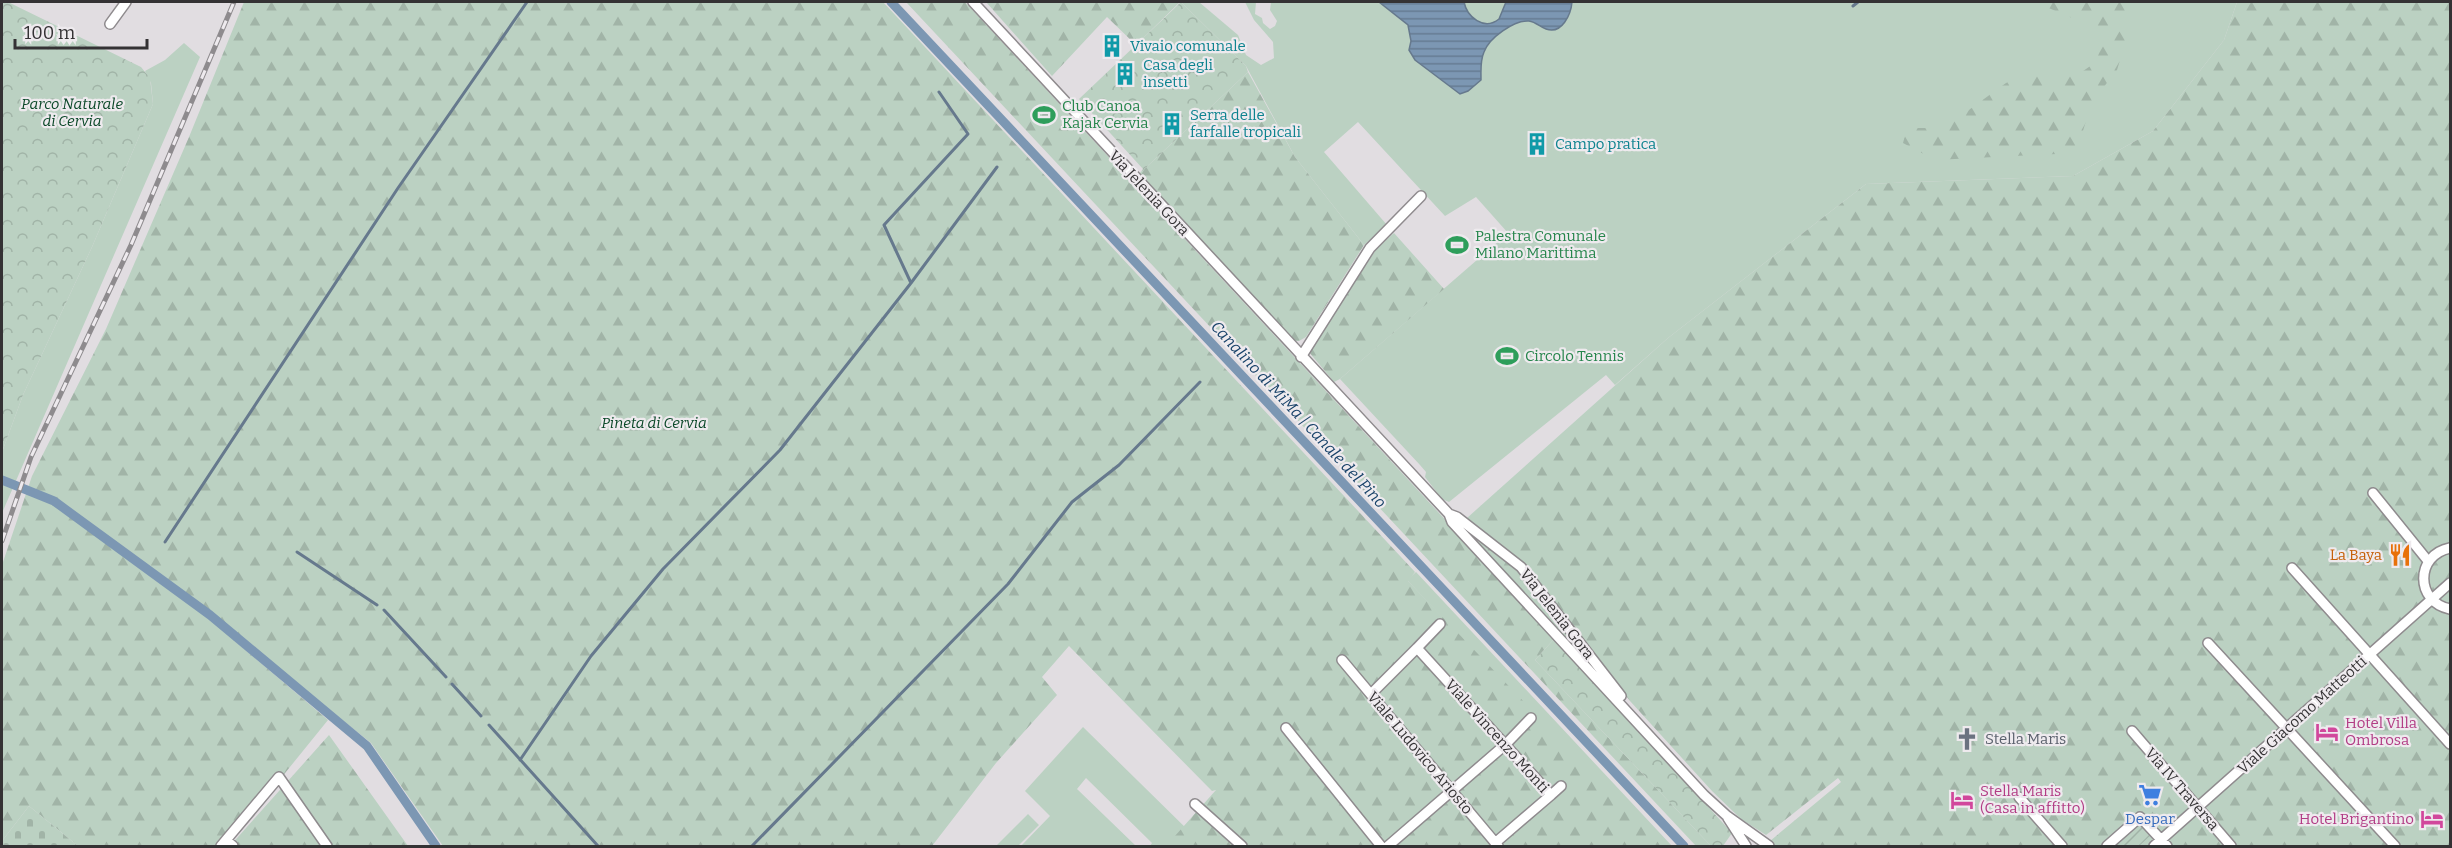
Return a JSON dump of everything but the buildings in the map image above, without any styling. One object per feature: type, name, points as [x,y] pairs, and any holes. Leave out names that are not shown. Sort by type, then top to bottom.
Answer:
[{"type":"street","points":[[110,24],[126,2]]},
{"type":"street","name":"Via Jelenia Gora","points":[[973,2],[1449,514],[1452,522],[1704,795],[1726,816],[1769,846]]},
{"type":"street","points":[[1301,357],[1370,248],[1421,196]]},
{"type":"street","points":[[2373,493],[2428,561]]},
{"type":"street","name":"Via Jelenia Gora","points":[[1449,514],[1457,517],[1521,567],[1647,732]]},
{"type":"street","points":[[2451,548],[2435,554],[2428,561],[2423,581],[2431,600],[2442,607],[2451,609]]},
{"type":"street","points":[[2292,568],[2451,744]]},
{"type":"street","name":"Viale Giacomo Matteotti","points":[[2160,844],[2451,583]]},
{"type":"street","points":[[1371,694],[1440,624]]},
{"type":"street","points":[[2208,643],[2395,846]]},
{"type":"street","name":"Viale Vincenzo Monti","points":[[1417,648],[1551,795],[1496,844]]},
{"type":"street","name":"Viale Ludovico Ariosto","points":[[1342,660],[1454,791],[1496,844]]},
{"type":"street","points":[[1388,846],[1454,791],[1531,718]]},
{"type":"street","points":[[1286,728],[1381,846]]},
{"type":"street","name":"Via IV Traversa","points":[[2132,731],[2231,846]]},
{"type":"street","points":[[227,844],[279,777],[327,846]]},
{"type":"street","points":[[1551,795],[1561,786]]},
{"type":"street","points":[[2019,797],[2062,846]]},
{"type":"street","points":[[1195,804],[1242,846]]},
{"type":"street","name":"Via Jelenia Gora","points":[[1726,816],[1746,846]]},
{"type":"street","points":[[2108,846],[2140,817],[2160,844]]},
{"type":"green space","name":"Parco Naturale di Cervia","points":[[2,2],[8,2],[141,67],[150,78],[153,104],[92,247],[23,395],[2,452]]},
{"type":"green space","name":"Pineta di Cervia","points":[[244,2],[883,2],[1415,572],[1408,581],[1662,846],[1166,846],[1216,790],[1212,791],[1069,646],[1042,677],[1057,695],[996,763],[932,846],[443,846],[371,743],[240,638],[236,642],[328,720],[226,846],[78,846],[29,806],[2,841],[2,565],[32,476],[106,329],[189,137]]},
{"type":"green space","points":[[906,2],[965,2],[1555,638],[1535,660],[1711,846],[1696,846]]},
{"type":"green space","points":[[986,2],[1180,2],[1136,45],[1107,17],[1052,76]]},
{"type":"green space","points":[[1181,2],[1199,2],[1238,35],[1246,55],[1261,65],[1274,58],[1273,42],[1254,20],[1245,2],[1256,2],[1255,14],[1262,18],[1263,23],[1270,29],[1277,21],[1270,10],[1271,2],[2237,2],[2224,40],[2153,131],[2073,176],[1866,184],[1668,338],[1615,385],[1606,375],[1449,502],[1442,499],[1425,477],[1426,472],[1340,379],[1508,233],[1476,197],[1445,216],[1358,122],[1324,152],[1387,225],[1364,245],[1295,157],[1246,66]]},
{"type":"green space","points":[[1181,2],[1246,66],[1248,72],[1139,174],[1143,169],[1079,99]]},
{"type":"green space","points":[[2044,2],[2096,2],[2112,5],[2117,2],[2135,2],[2137,4],[2117,70],[2092,102],[2076,153],[1935,160],[1903,143],[1907,128],[1944,128],[2006,83],[2035,69],[2076,76],[2096,62],[2101,46],[2086,24],[2044,6]]},
{"type":"green space","points":[[2237,2],[2450,2],[2450,846],[1764,846],[1841,782],[1838,778],[1766,835],[1741,819],[1712,791],[1630,701],[1522,562],[1467,518],[1668,338],[1866,184],[2073,176],[2153,131],[2224,40]]},
{"type":"green space","points":[[184,43],[200,57],[2,513],[2,452],[23,395],[92,247],[153,104],[151,83],[145,71],[165,60]]},
{"type":"green space","points":[[1248,72],[1295,157],[1364,245],[1306,337],[1299,341],[1295,341],[1139,174]]},
{"type":"green space","points":[[1394,233],[1444,289],[1334,382],[1309,352],[1377,248]]},
{"type":"green space","points":[[1457,520],[1520,573],[1612,690],[1458,524]]},
{"type":"green space","points":[[1416,572],[1672,846],[1657,846],[1407,580]]},
{"type":"green space","points":[[1555,638],[1732,833],[1723,846],[1711,846],[1535,660]]},
{"type":"green space","points":[[1083,727],[1192,834],[1179,846],[1150,846],[1152,843],[1086,778],[1077,789],[1136,846],[1021,846],[1050,816],[1025,791]]},
{"type":"green space","points":[[329,735],[408,846],[230,846]]},
{"type":"green space","points":[[29,806],[78,846],[2,846],[2,841]]},
{"type":"green space","points":[[1028,814],[1039,825],[1018,846],[996,846]]},
{"type":"green space","points":[[2140,824],[2151,835],[2139,846],[2115,846]]},
{"type":"water","points":[[1379,2],[1464,2],[1472,17],[1488,24],[1499,19],[1506,2],[1572,2],[1568,17],[1557,29],[1546,29],[1529,21],[1523,21],[1496,36],[1483,55],[1481,80],[1468,91],[1460,94],[1415,60],[1409,50],[1411,41],[1408,25]]},
{"type":"waterway","points":[[165,542],[398,188],[527,2]]},
{"type":"waterway","name":"Canalino di MiMa | Canale del Pino","points":[[891,2],[1684,846]]},
{"type":"waterway","points":[[1853,6],[1858,2]]},
{"type":"waterway","points":[[911,283],[884,225],[968,134],[939,92]]},
{"type":"waterway","points":[[520,760],[591,656],[663,569],[780,450],[911,283],[997,167]]},
{"type":"waterway","points":[[752,846],[1008,584],[1072,502],[1119,465],[1200,382]]},
{"type":"waterway","points":[[2,480],[54,501],[210,615],[367,746],[436,846]]},
{"type":"waterway","points":[[297,552],[377,605]]},
{"type":"waterway","points":[[384,610],[446,677]]},
{"type":"waterway","points":[[452,684],[481,716]]},
{"type":"waterway","points":[[489,725],[598,846]]},
{"type":"railway","points":[[2,541],[31,457],[131,245],[234,2]]},
{"type":"place","name":"Vivaio comunale","points":[[1112,46]]},
{"type":"place","name":"Casa degli insetti","points":[[1125,74]]},
{"type":"place","name":"Club Canoa Kajak Cervia","points":[[1044,115]]},
{"type":"place","name":"Serra delle farfalle tropicali","points":[[1172,124]]},
{"type":"place","name":"Campo pratica","points":[[1537,144]]},
{"type":"place","name":"Palestra Comunale Milano Marittima","points":[[1457,245]]},
{"type":"place","name":"Circolo Tennis","points":[[1507,356]]},
{"type":"place","name":"La Baya","points":[[2400,555]]},
{"type":"place","name":"Hotel Villa Ombrosa","points":[[2327,732]]},
{"type":"place","name":"Stella Maris","points":[[1967,739]]},
{"type":"place","name":"Despar","points":[[2150,795]]},
{"type":"place","name":"Stella Maris (Casa in affitto)","points":[[1962,800]]},
{"type":"place","name":"Hotel Brigantino","points":[[2432,819]]}]
